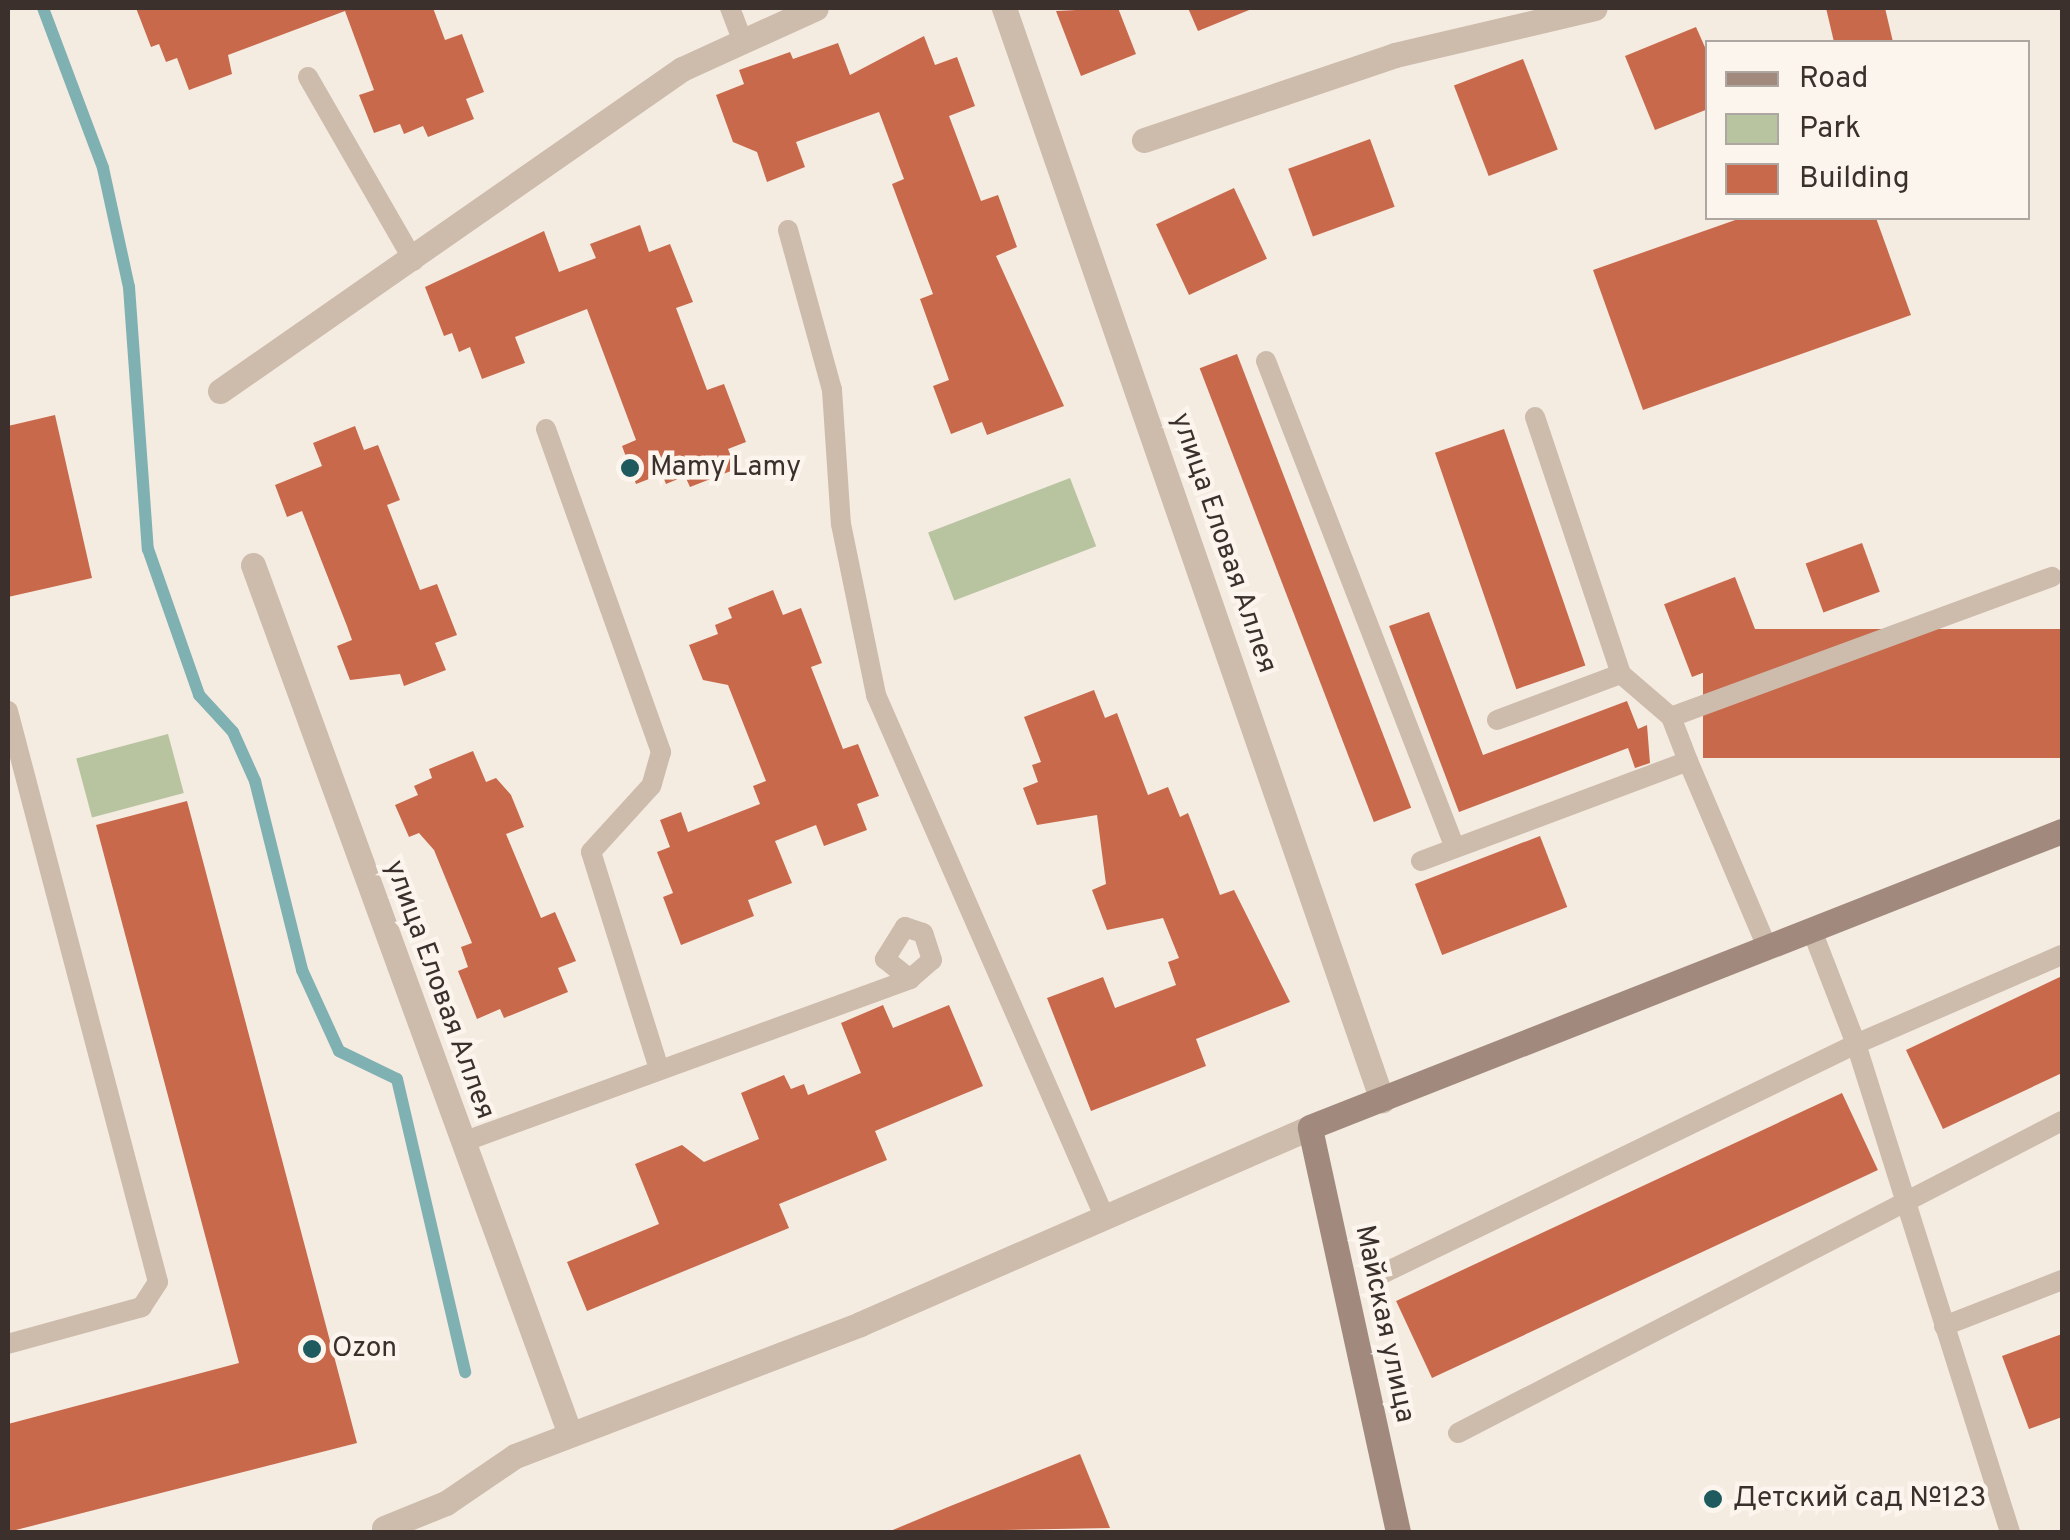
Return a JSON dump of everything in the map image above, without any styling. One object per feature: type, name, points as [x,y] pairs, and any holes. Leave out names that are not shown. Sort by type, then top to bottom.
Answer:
[{"type":"street","points":[[220,391],[741,36],[816,8]]},
{"type":"street","name":"улица Еловая Аллея","points":[[1004,8],[1382,1100]]},
{"type":"street","points":[[1144,140],[1395,56],[1596,8]]},
{"type":"street","name":"улица Еловая Аллея","points":[[253,564],[570,1434]]},
{"type":"street","points":[[384,1528],[570,1434],[860,1324],[1310,1128],[2062,831]]},
{"type":"street","name":"Майская улица","points":[[1310,1128],[1398,1532]]},
{"type":"lane","points":[[730,8],[741,36]]},
{"type":"lane","points":[[308,77],[414,261]]},
{"type":"lane","points":[[788,230],[832,390],[841,524],[876,695],[1104,1216]]},
{"type":"lane","points":[[1266,362],[1456,848]]},
{"type":"lane","points":[[1535,417],[1621,674],[1671,717],[1767,948]]},
{"type":"lane","points":[[546,429],[660,752],[651,786],[591,852],[659,1069]]},
{"type":"lane","points":[[1671,717],[2052,577]]},
{"type":"lane","points":[[1497,720],[1621,674]]},
{"type":"lane","points":[[8,711],[16,776],[158,1282],[142,1307],[8,1344]]},
{"type":"lane","points":[[1421,861],[1688,761]]},
{"type":"lane","points":[[1812,928],[1856,1044],[2010,1532]]},
{"type":"lane","points":[[1384,1273],[1856,1044],[2062,955]]},
{"type":"lane","points":[[463,1142],[910,979]]},
{"type":"lane","points":[[1458,1432],[1905,1197],[2062,1122]]},
{"type":"lane","points":[[1944,1326],[2062,1280]]},
{"type":"green space","points":[[1070,478],[1096,546],[954,601],[928,532]]},
{"type":"green space","points":[[168,734],[184,793],[92,818],[76,759]]},
{"type":"building","points":[[136,8],[433,8],[445,40],[462,34],[484,92],[466,99],[474,119],[428,137],[423,126],[404,134],[400,124],[374,133],[359,95],[374,90],[345,11],[228,55],[232,74],[189,90],[177,58],[166,62],[159,44],[151,47]]},
{"type":"building","points":[[1118,8],[1136,54],[1081,76],[1056,11]]},
{"type":"building","points":[[1188,8],[1254,8],[1198,31]]},
{"type":"building","points":[[1826,8],[1885,8],[1893,40],[1834,40]]},
{"type":"building","points":[[1696,27],[1705,47],[1705,110],[1655,130],[1625,56]]},
{"type":"building","points":[[924,36],[935,65],[957,57],[975,106],[949,116],[981,201],[998,195],[1017,247],[996,256],[1064,406],[987,435],[982,422],[951,434],[933,386],[949,380],[920,299],[933,294],[892,184],[904,179],[879,112],[796,142],[805,167],[767,182],[757,152],[733,142],[716,95],[744,84],[739,70],[790,52],[793,59],[838,43],[850,75]]},
{"type":"building","points":[[1523,59],[1558,150],[1489,176],[1454,86]]},
{"type":"building","points":[[1370,139],[1395,207],[1313,236],[1288,169]]},
{"type":"building","points":[[1234,188],[1267,259],[1189,295],[1156,224]]},
{"type":"building","points":[[1735,220],[1877,220],[1911,315],[1643,410],[1593,270]]},
{"type":"building","points":[[640,225],[649,252],[670,244],[693,302],[676,308],[707,390],[724,384],[746,442],[728,449],[736,469],[690,487],[685,476],[666,484],[662,474],[636,484],[622,446],[636,440],[587,309],[515,337],[525,363],[482,379],[470,347],[459,352],[452,333],[444,336],[425,287],[544,231],[559,272],[596,258],[590,244]]},
{"type":"building","points":[[1237,354],[1411,808],[1374,822],[1200,368]]},
{"type":"building","points":[[55,415],[92,578],[8,597],[8,426]]},
{"type":"building","points":[[355,426],[364,450],[378,445],[400,500],[387,505],[420,590],[437,584],[457,635],[435,643],[446,670],[404,686],[400,674],[350,680],[337,646],[352,640],[347,626],[302,511],[287,517],[275,485],[322,466],[313,443]]},
{"type":"building","points":[[1504,429],[1585,665],[1516,689],[1435,453]]},
{"type":"building","points":[[1862,543],[1880,592],[1823,612],[1806,564]]},
{"type":"building","points":[[1735,577],[1763,650],[1692,677],[1664,604]]},
{"type":"building","points":[[773,590],[783,615],[801,608],[822,663],[811,667],[843,749],[858,744],[879,796],[857,804],[867,830],[824,846],[816,825],[775,841],[792,883],[748,900],[754,916],[681,945],[663,897],[673,893],[657,852],[670,847],[660,820],[681,812],[688,832],[760,804],[753,786],[766,781],[728,685],[703,680],[689,645],[718,634],[715,625],[732,618],[728,608]]},
{"type":"building","points":[[1429,612],[1483,755],[1627,701],[1638,729],[1647,725],[1650,763],[1635,768],[1628,748],[1459,812],[1389,626]]},
{"type":"building","points":[[1703,629],[2062,629],[2062,758],[1703,758]]},
{"type":"building","points":[[1094,690],[1105,718],[1117,713],[1148,795],[1168,787],[1180,817],[1188,813],[1220,895],[1234,890],[1290,1002],[1196,1039],[1206,1066],[1091,1111],[1047,998],[1103,977],[1115,1008],[1176,985],[1168,962],[1179,958],[1163,918],[1107,930],[1092,890],[1106,884],[1097,815],[1037,825],[1023,788],[1038,782],[1032,765],[1041,762],[1024,717]]},
{"type":"building","points":[[473,751],[486,782],[496,778],[511,795],[524,827],[506,834],[541,918],[555,912],[576,961],[558,968],[568,992],[504,1018],[500,1009],[477,1019],[458,971],[468,967],[461,947],[472,943],[434,850],[419,833],[409,837],[395,805],[418,795],[414,786],[432,778],[429,769]]},
{"type":"building","points":[[187,801],[357,1443],[8,1532],[8,1424],[239,1363],[96,825]]},
{"type":"building","points":[[1540,836],[1567,907],[1442,955],[1415,884]]},
{"type":"building","points":[[2062,976],[2062,1073],[1943,1129],[1906,1050]]},
{"type":"building","points":[[883,1005],[893,1028],[949,1005],[983,1086],[875,1131],[887,1160],[779,1204],[789,1228],[587,1311],[567,1262],[659,1224],[635,1164],[682,1145],[704,1162],[759,1139],[741,1093],[784,1075],[791,1089],[804,1084],[808,1095],[861,1073],[841,1023]]},
{"type":"building","points":[[1842,1093],[1878,1170],[1432,1378],[1396,1301]]},
{"type":"building","points":[[2062,1334],[2062,1417],[2029,1429],[2002,1356]]},
{"type":"building","points":[[1080,1454],[1110,1528],[888,1532],[948,1507]]},
{"type":"waterway","points":[[43,8],[103,168],[129,287],[148,549],[199,695],[233,732],[255,781],[302,970],[339,1051],[397,1079],[465,1372]]},
{"type":"place","name":"Mamy Lamy","points":[[630,468]]},
{"type":"place","name":"Ozon","points":[[312,1349]]},
{"type":"place","name":"Детский сад №123","points":[[1713,1499]]}]
